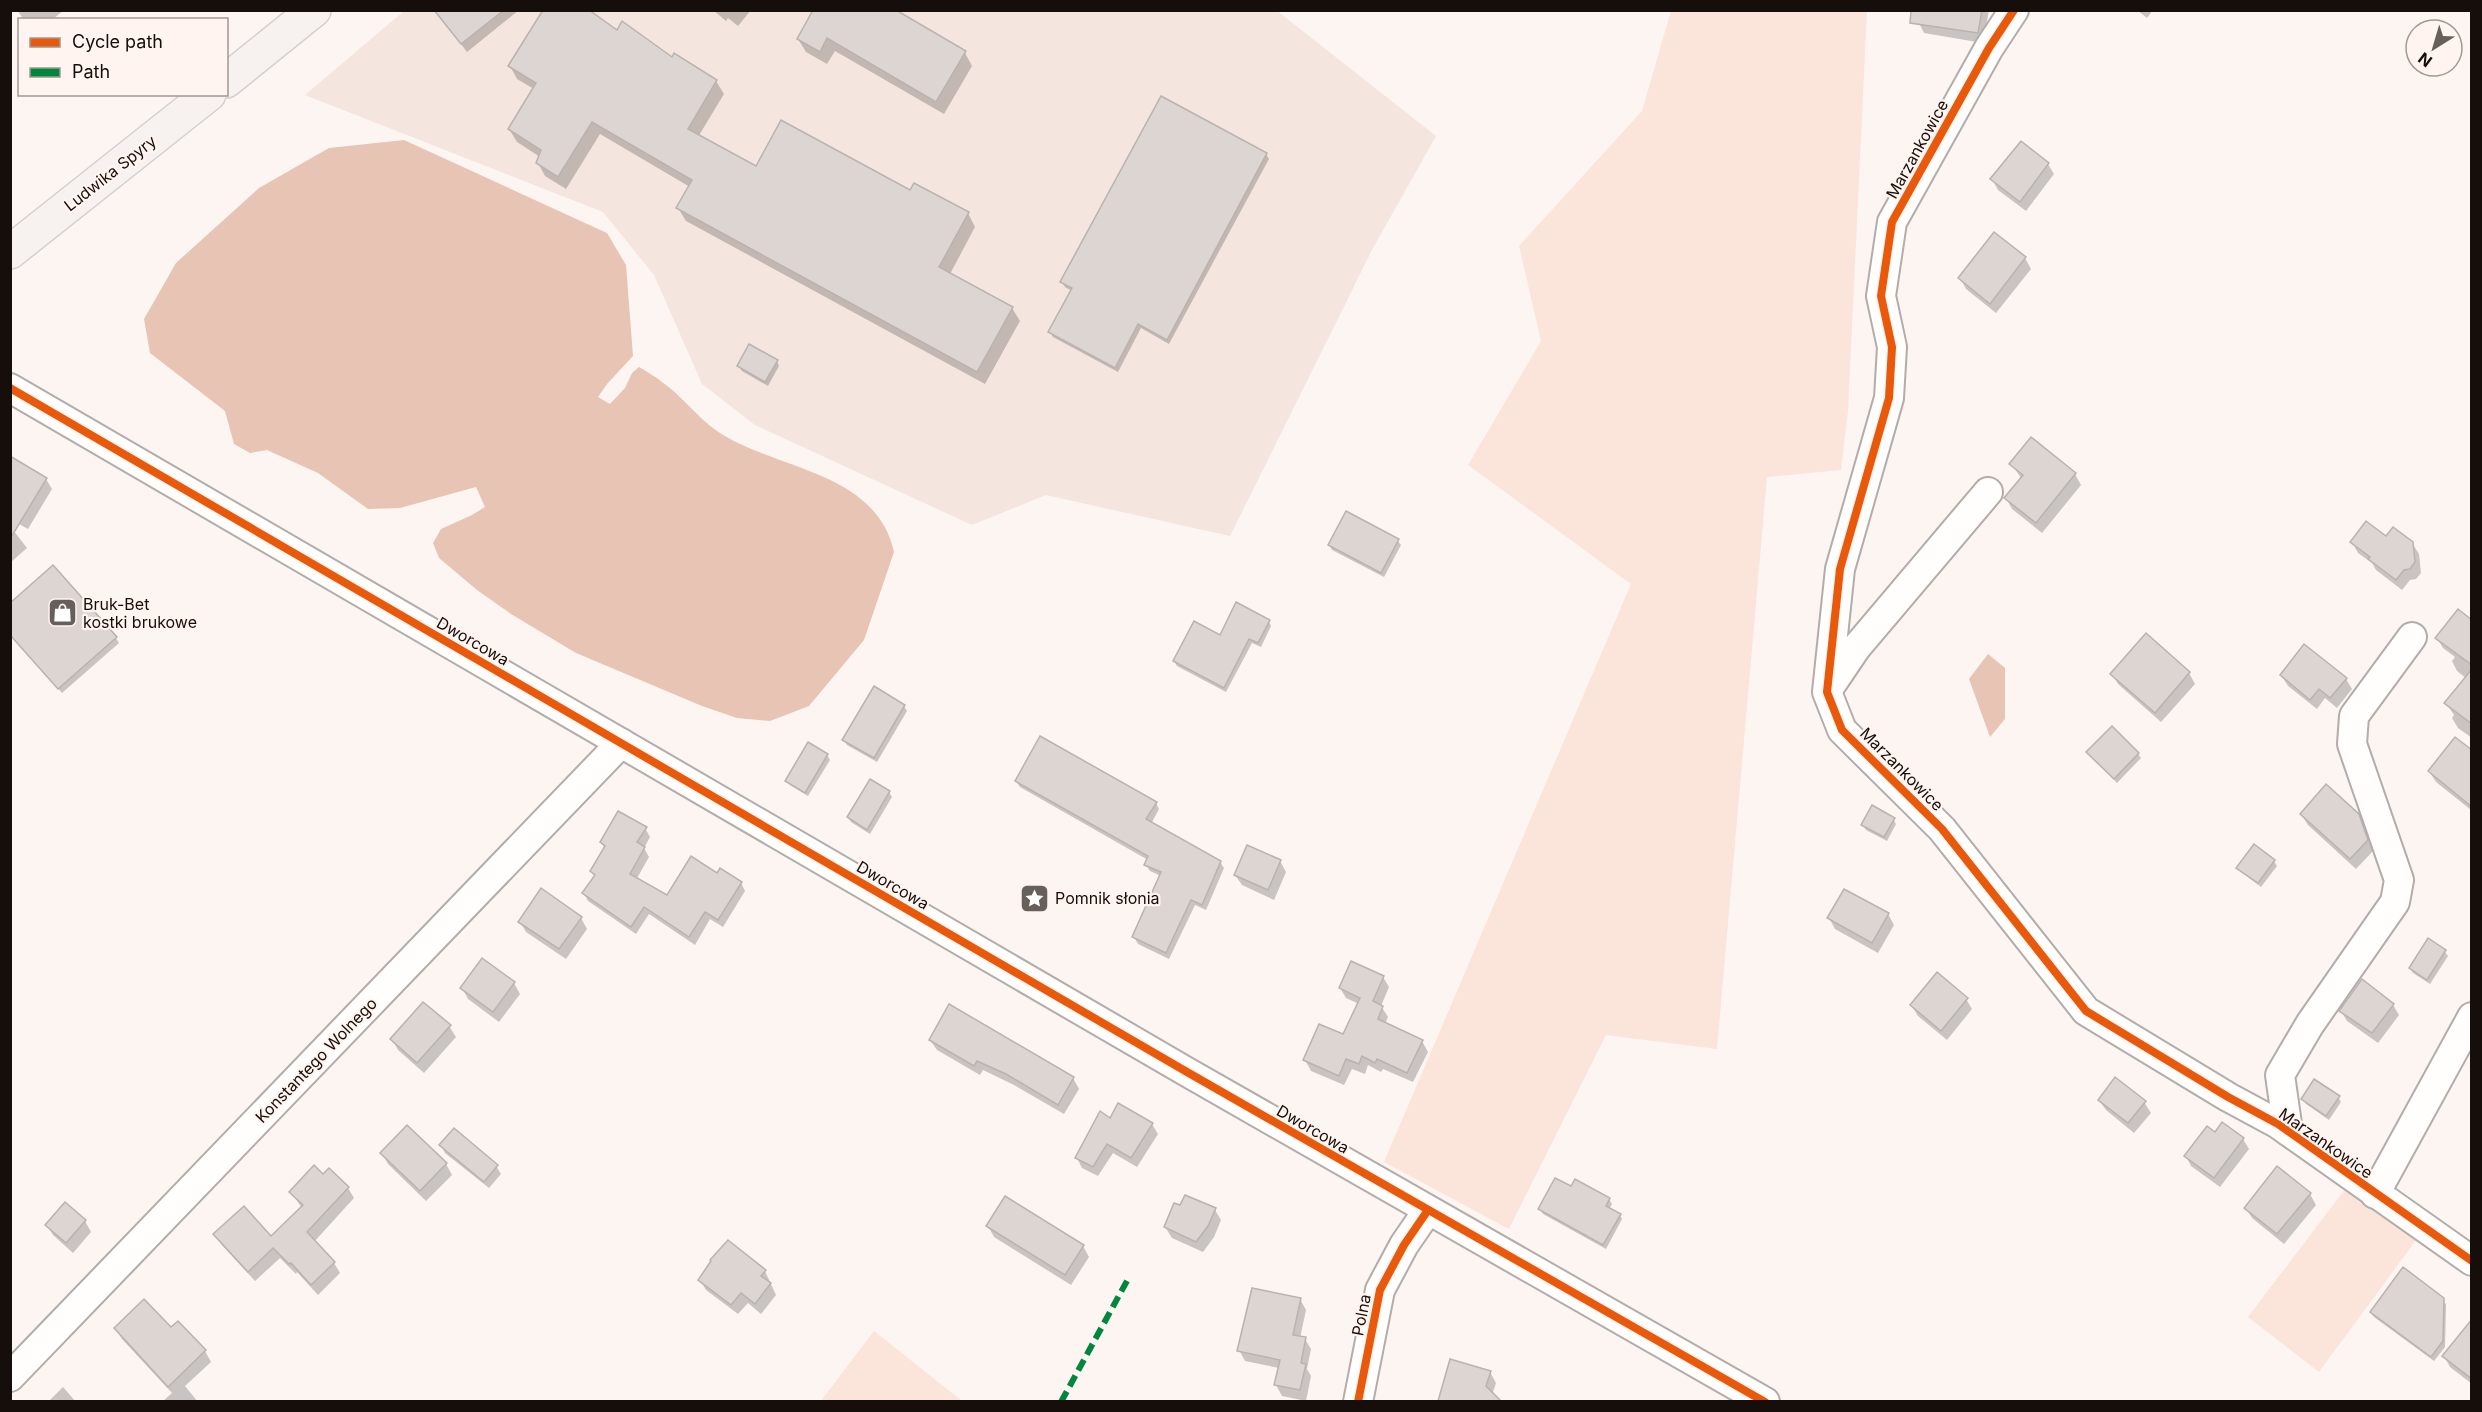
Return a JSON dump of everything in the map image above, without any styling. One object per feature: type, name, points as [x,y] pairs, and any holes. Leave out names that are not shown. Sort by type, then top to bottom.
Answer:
[{"type":"main road","points":[[228,79],[300,15]]},
{"type":"main road","name":"Ludwika Spyry","points":[[10,252],[206,96]]},
{"type":"street","name":"Marzankowice","points":[[2014,10],[1989,48],[1892,222],[1881,296],[1892,347],[1889,398],[1840,569],[1827,692],[1842,730],[1942,829],[2086,1011],[2288,1131],[2472,1261]]},
{"type":"street","name":"Dworcowa","points":[[10,388],[1428,1210],[1765,1401]]},
{"type":"street","points":[[1827,692],[1856,648],[1988,492]]},
{"type":"street","points":[[2288,1131],[2280,1075],[2310,1024],[2395,902],[2400,880],[2352,744],[2354,716],[2412,637]]},
{"type":"street","name":"Konstantego Wolnego","points":[[10,1377],[621,743]]},
{"type":"street","points":[[2375,1194],[2472,1017]]},
{"type":"street","name":"Polna","points":[[1358,1401],[1380,1290],[1404,1245],[1428,1210]]},
{"type":"shaded area","points":[[1276,10],[1436,136],[1373,248],[1230,536],[1046,495],[972,525],[755,425],[702,384],[654,275],[603,212],[305,95],[404,11]]},
{"type":"shaded area","points":[[1671,11],[1867,11],[1848,411],[1841,470],[1767,477],[1717,1049],[1606,1035],[1509,1229],[1384,1162],[1631,584],[1468,465],[1541,341],[1519,246],[1642,111]]},
{"type":"shaded area","points":[[404,140],[607,233],[626,265],[633,356],[598,397],[610,404],[625,388],[632,373],[639,367],[657,378],[717,431],[740,444],[820,475],[845,488],[867,504],[884,525],[894,552],[864,640],[809,706],[770,721],[737,718],[702,706],[576,653],[511,614],[477,590],[439,558],[433,543],[441,529],[485,507],[476,487],[400,508],[368,509],[318,473],[267,450],[250,453],[234,444],[225,411],[150,353],[144,319],[176,263],[259,188],[329,148]]},
{"type":"shaded area","points":[[1988,654],[2005,668],[2005,719],[1990,737],[1969,679]]},
{"type":"shaded area","points":[[2349,1184],[2422,1232],[2319,1372],[2248,1317]]},
{"type":"shaded area","points":[[874,1331],[962,1401],[821,1401]]},
{"type":"building","points":[[434,10],[504,10],[461,44]]},
{"type":"building","points":[[543,10],[589,10],[617,30],[622,21],[672,57],[674,53],[717,80],[688,129],[756,166],[781,120],[910,190],[914,183],[969,212],[939,267],[1013,307],[977,372],[676,208],[692,180],[592,122],[558,177],[536,163],[541,150],[508,129],[536,83],[508,66]]},
{"type":"building","points":[[813,10],[896,10],[966,51],[936,102],[827,38],[820,52],[797,39]]},
{"type":"building","points":[[1911,10],[1982,10],[1978,33],[1910,23]]},
{"type":"building","points":[[1161,96],[1267,153],[1167,340],[1138,324],[1115,368],[1048,332],[1072,288],[1060,282]]},
{"type":"building","points":[[2021,141],[2049,163],[2020,202],[1990,179]]},
{"type":"building","points":[[1994,232],[2026,257],[1990,304],[1958,278]]},
{"type":"building","points":[[749,344],[778,360],[765,382],[737,366]]},
{"type":"building","points":[[2031,437],[2076,473],[2036,523],[2004,498],[2023,475],[2009,464]]},
{"type":"building","points":[[10,456],[47,478],[10,539]]},
{"type":"building","points":[[1346,511],[1399,539],[1381,573],[1328,545]]},
{"type":"building","points":[[2366,521],[2386,536],[2393,527],[2413,542],[2415,562],[2396,580],[2350,542]]},
{"type":"building","points":[[53,565],[117,637],[58,689],[10,635],[10,603]]},
{"type":"building","points":[[1236,602],[1270,620],[1258,643],[1249,639],[1224,688],[1173,661],[1194,621],[1220,635]]},
{"type":"building","points":[[2458,609],[2472,620],[2472,665],[2435,638]]},
{"type":"building","points":[[2146,633],[2190,672],[2155,713],[2110,674]]},
{"type":"building","points":[[2304,644],[2347,678],[2330,698],[2319,689],[2310,700],[2280,675]]},
{"type":"building","points":[[2472,669],[2472,724],[2444,703]]},
{"type":"building","points":[[874,686],[905,705],[874,758],[842,740]]},
{"type":"building","points":[[2112,726],[2139,753],[2114,779],[2086,752]]},
{"type":"building","points":[[1040,736],[1157,802],[1146,819],[1221,861],[1202,905],[1191,900],[1166,953],[1132,937],[1161,872],[1144,865],[1148,856],[1015,781]]},
{"type":"building","points":[[2455,737],[2472,750],[2472,807],[2428,771]]},
{"type":"building","points":[[808,742],[828,754],[805,793],[785,781]]},
{"type":"building","points":[[870,779],[890,791],[867,830],[847,817]]},
{"type":"building","points":[[2326,784],[2359,814],[2368,840],[2350,859],[2300,814]]},
{"type":"building","points":[[1872,805],[1895,818],[1884,837],[1861,825]]},
{"type":"building","points":[[618,811],[647,827],[637,842],[645,847],[630,874],[667,895],[691,856],[717,873],[720,868],[742,882],[718,920],[705,912],[689,937],[644,907],[631,927],[582,893],[595,875],[590,871],[605,846],[600,842]]},
{"type":"building","points":[[2254,844],[2275,860],[2258,883],[2236,868]]},
{"type":"building","points":[[1247,845],[1281,860],[1268,890],[1234,875]]},
{"type":"building","points":[[541,888],[582,917],[559,949],[518,922]]},
{"type":"building","points":[[1844,889],[1889,913],[1872,943],[1827,918]]},
{"type":"building","points":[[2428,938],[2446,950],[2427,980],[2409,968]]},
{"type":"building","points":[[482,958],[515,982],[493,1012],[460,988]]},
{"type":"building","points":[[1351,961],[1384,976],[1373,1001],[1383,1006],[1378,1019],[1423,1040],[1407,1073],[1377,1059],[1375,1063],[1362,1056],[1359,1064],[1346,1059],[1339,1076],[1303,1060],[1319,1024],[1343,1034],[1360,998],[1339,988]]},
{"type":"building","points":[[1937,972],[1968,998],[1941,1031],[1910,1005]]},
{"type":"building","points":[[2362,979],[2394,1004],[2372,1033],[2339,1011]]},
{"type":"building","points":[[423,1002],[451,1025],[417,1063],[390,1039]]},
{"type":"building","points":[[949,1004],[1074,1077],[1058,1105],[1006,1074],[977,1061],[974,1066],[929,1040]]},
{"type":"building","points":[[2115,1077],[2146,1101],[2128,1123],[2098,1100]]},
{"type":"building","points":[[2314,1079],[2340,1096],[2326,1116],[2301,1099]]},
{"type":"building","points":[[1118,1103],[1153,1123],[1131,1158],[1107,1144],[1093,1167],[1075,1158],[1100,1111],[1110,1118]]},
{"type":"building","points":[[2222,1122],[2244,1138],[2214,1178],[2184,1156],[2207,1126],[2215,1132]]},
{"type":"building","points":[[407,1125],[447,1163],[420,1191],[380,1153]]},
{"type":"building","points":[[454,1128],[498,1165],[484,1182],[439,1145]]},
{"type":"building","points":[[314,1165],[323,1174],[329,1168],[349,1187],[307,1232],[335,1262],[311,1285],[291,1263],[289,1264],[273,1248],[248,1272],[213,1234],[244,1206],[271,1236],[303,1205],[289,1192]]},
{"type":"building","points":[[2277,1166],[2311,1193],[2277,1234],[2244,1208]]},
{"type":"building","points":[[1555,1178],[1571,1186],[1575,1179],[1610,1198],[1606,1206],[1621,1214],[1603,1245],[1538,1209]]},
{"type":"building","points":[[1185,1195],[1216,1208],[1208,1226],[1196,1242],[1164,1227],[1174,1203],[1180,1205]]},
{"type":"building","points":[[1005,1196],[1084,1245],[1065,1275],[986,1226]]},
{"type":"building","points":[[65,1202],[86,1220],[66,1243],[45,1225]]},
{"type":"building","points":[[728,1240],[766,1270],[761,1276],[771,1283],[755,1304],[741,1293],[731,1305],[698,1280],[710,1260]]},
{"type":"building","points":[[2403,1267],[2444,1298],[2443,1341],[2431,1357],[2370,1312]]},
{"type":"building","points":[[1252,1288],[1301,1298],[1293,1335],[1306,1337],[1301,1363],[1306,1364],[1300,1390],[1274,1385],[1280,1360],[1237,1351]]},
{"type":"building","points":[[144,1299],[171,1327],[178,1321],[206,1350],[168,1387],[114,1328]]},
{"type":"building","points":[[2472,1319],[2472,1379],[2442,1356]]},
{"type":"building","points":[[1450,1359],[1491,1371],[1486,1386],[1501,1401],[1438,1401]]},
{"type":"marked path","points":[[1061,1402],[1128,1279]]},
{"type":"cycle path","points":[[2014,10],[1989,48],[1892,222],[1881,296],[1892,347],[1889,398],[1840,569],[1827,692],[1842,730],[1942,829],[2086,1011],[2228,1097],[2278,1124],[2472,1261]]},
{"type":"cycle path","points":[[10,388],[1187,1072],[1765,1402]]},
{"type":"cycle path","points":[[1358,1402],[1380,1290],[1404,1245],[1428,1210]]},
{"type":"place","name":"Bruk-Bet kostki brukowe","points":[[62,613]]},
{"type":"place","name":"Pomnik słonia","points":[[1034,898]]}]
